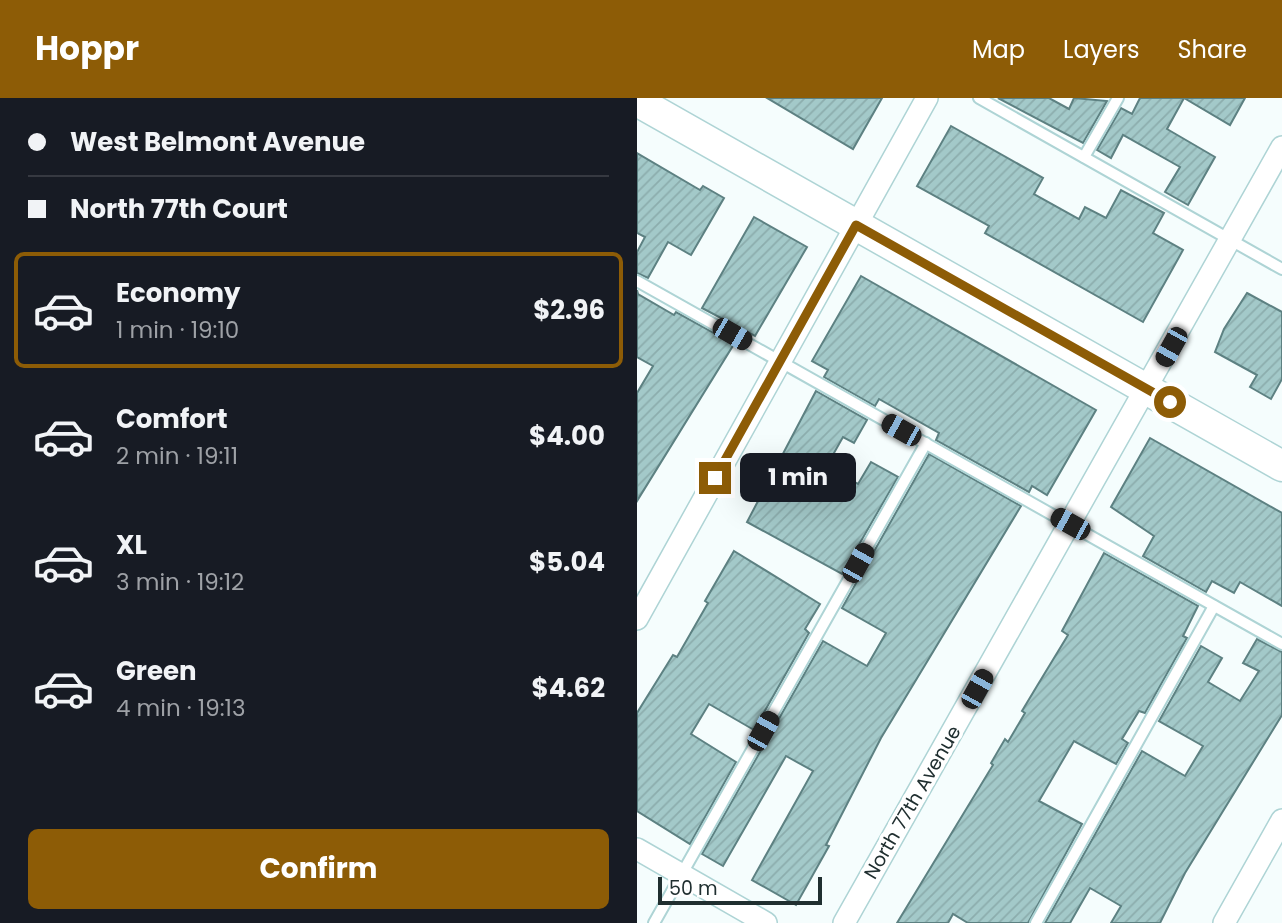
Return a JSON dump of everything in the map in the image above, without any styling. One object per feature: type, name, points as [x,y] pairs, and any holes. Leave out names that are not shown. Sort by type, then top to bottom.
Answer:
[{"type":"main road","points":[[637,101],[1282,466]]},
{"type":"street","points":[[637,619],[927,98]]},
{"type":"street","name":"North 77th Avenue","points":[[844,923],[1282,147]]},
{"type":"street","points":[[1224,923],[1282,820]]},
{"type":"street","points":[[637,849],[767,923]]},
{"type":"lane","points":[[979,98],[1282,269]]},
{"type":"lane","points":[[1084,157],[1118,98]]},
{"type":"lane","points":[[637,281],[1282,644]]},
{"type":"lane","points":[[654,923],[926,443]]},
{"type":"lane","points":[[1036,923],[1214,606]]},
{"type":"building","points":[[767,98],[882,98],[853,149]]},
{"type":"building","points":[[998,98],[1049,98],[1069,109],[1074,98],[1107,101],[1083,143]]},
{"type":"building","points":[[1140,98],[1184,98],[1167,129],[1215,157],[1188,205],[1165,192],[1180,167],[1123,135],[1111,158],[1097,150],[1121,108],[1132,114]]},
{"type":"building","points":[[1184,98],[1245,98],[1230,125]]},
{"type":"building","points":[[951,126],[1043,178],[1034,194],[1079,219],[1085,207],[1106,218],[1121,190],[1164,213],[1153,233],[1183,250],[1143,322],[985,233],[989,226],[917,186]]},
{"type":"building","points":[[637,153],[700,190],[703,186],[724,198],[691,255],[668,242],[648,278],[637,273],[637,252],[645,237],[637,233]]},
{"type":"building","points":[[754,217],[807,247],[755,336],[702,308]]},
{"type":"building","points":[[861,276],[1096,410],[1047,495],[1032,486],[1029,492],[936,440],[939,433],[879,399],[875,406],[824,377],[828,370],[812,361]]},
{"type":"building","points":[[637,290],[638,294],[674,315],[676,312],[734,344],[637,501],[637,393],[653,366],[637,357]]},
{"type":"building","points":[[1247,293],[1282,312],[1282,379],[1271,399],[1250,387],[1257,375],[1215,352],[1224,329]]},
{"type":"building","points":[[816,391],[867,420],[854,443],[843,437],[826,467],[858,484],[871,462],[898,477],[842,574],[747,522]]},
{"type":"building","points":[[1150,438],[1282,513],[1282,606],[1240,582],[1234,593],[1212,581],[1206,592],[1143,556],[1154,536],[1111,507]]},
{"type":"building","points":[[929,454],[1021,506],[881,738],[826,845],[829,846],[796,905],[752,880],[813,771],[786,756],[723,866],[702,854],[823,641],[867,666],[886,633],[842,608]]},
{"type":"building","points":[[734,551],[820,604],[805,629],[809,633],[754,730],[709,704],[691,734],[736,762],[690,844],[637,811],[637,713],[673,655],[677,657]]},
{"type":"building","points":[[1104,553],[1198,606],[1183,636],[1187,638],[1145,713],[1139,711],[1122,739],[1128,743],[1116,764],[1074,741],[1039,801],[1082,824],[1028,923],[968,923],[953,914],[948,923],[897,923],[993,765],[991,763],[1005,739],[1008,742],[1025,713],[1022,711],[1068,635],[1062,631]]},
{"type":"building","points":[[1257,639],[1282,652],[1282,715],[1185,873],[1160,923],[1111,923],[1121,906],[1090,888],[1070,923],[1045,923],[1142,751],[1185,776],[1203,746],[1159,721],[1201,646],[1222,658],[1208,682],[1240,701],[1259,671],[1243,663]]},
{"type":"route","points":[[715,478],[856,225],[1170,402]]}]
